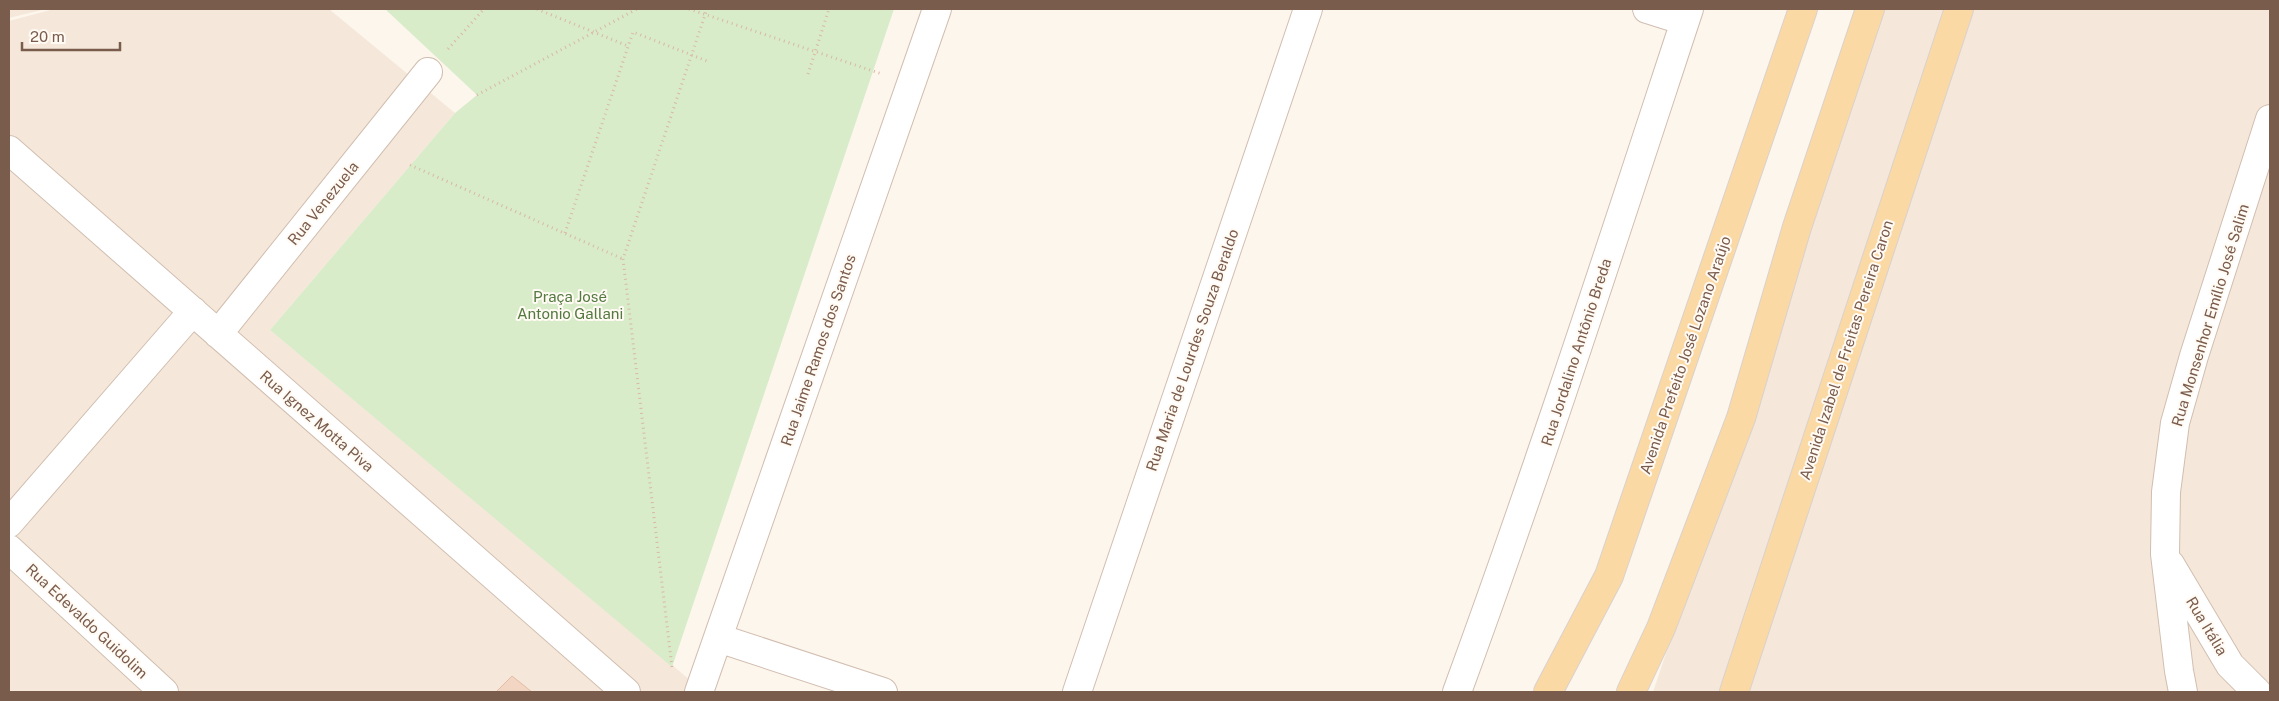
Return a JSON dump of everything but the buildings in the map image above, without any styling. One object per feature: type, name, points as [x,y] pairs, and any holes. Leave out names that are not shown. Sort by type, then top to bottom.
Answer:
[{"type":"main road","name":"Avenida Prefeito José Lozano Araújo","points":[[1548,692],[1609,576],[1803,9]]},
{"type":"main road","points":[[1631,692],[1660,628],[1741,418],[1797,227],[1870,9]]},
{"type":"main road","name":"Avenida Izabel de Freitas Pereira Caron","points":[[1734,692],[1959,9]]},
{"type":"street","name":"Rua Jaime Ramos dos Santos","points":[[699,692],[937,9]]},
{"type":"street","name":"Rua Maria de Lourdes Souza Beraldo","points":[[1077,692],[1308,9]]},
{"type":"street","points":[[1647,9],[1687,15]]},
{"type":"street","name":"Rua Jordalino Antônio Breda","points":[[1457,692],[1563,392],[1687,15]]},
{"type":"street","name":"Rua Venezuela","points":[[218,334],[428,72]]},
{"type":"street","name":"Rua Monsenhor Emílio José Salim","points":[[2183,692],[2164,554],[2166,492],[2175,423],[2194,356],[2270,119]]},
{"type":"street","name":"Rua Ignez Motta Piva","points":[[9,150],[626,692]]},
{"type":"street","points":[[9,523],[193,311]]},
{"type":"street","name":"Rua Edevaldo Guidolim","points":[[9,549],[164,692]]},
{"type":"street","name":"Rua Itália","points":[[2164,554],[2230,665],[2257,692]]},
{"type":"street","points":[[718,638],[884,692]]},
{"type":"path","points":[[428,72],[484,9]]},
{"type":"path","points":[[537,9],[628,46]]},
{"type":"path","points":[[477,95],[637,9]]},
{"type":"path","points":[[689,9],[911,82]]},
{"type":"path","points":[[672,667],[623,259],[707,9]]},
{"type":"path","points":[[808,74],[829,9]]},
{"type":"path","points":[[565,233],[633,32],[707,61]]},
{"type":"path","points":[[410,165],[623,259]]},
{"type":"shaded area","points":[[9,9],[46,9],[9,18]]},
{"type":"shaded area","points":[[54,9],[329,9],[455,113],[270,330],[690,680],[686,692],[9,692],[9,21]]},
{"type":"shaded area","points":[[1881,9],[2270,9],[2270,692],[1653,692]]},
{"type":"green space","name":"Praça José Antonio Gallani","points":[[385,9],[894,9],[672,667],[270,330],[455,113],[477,95]]}]
